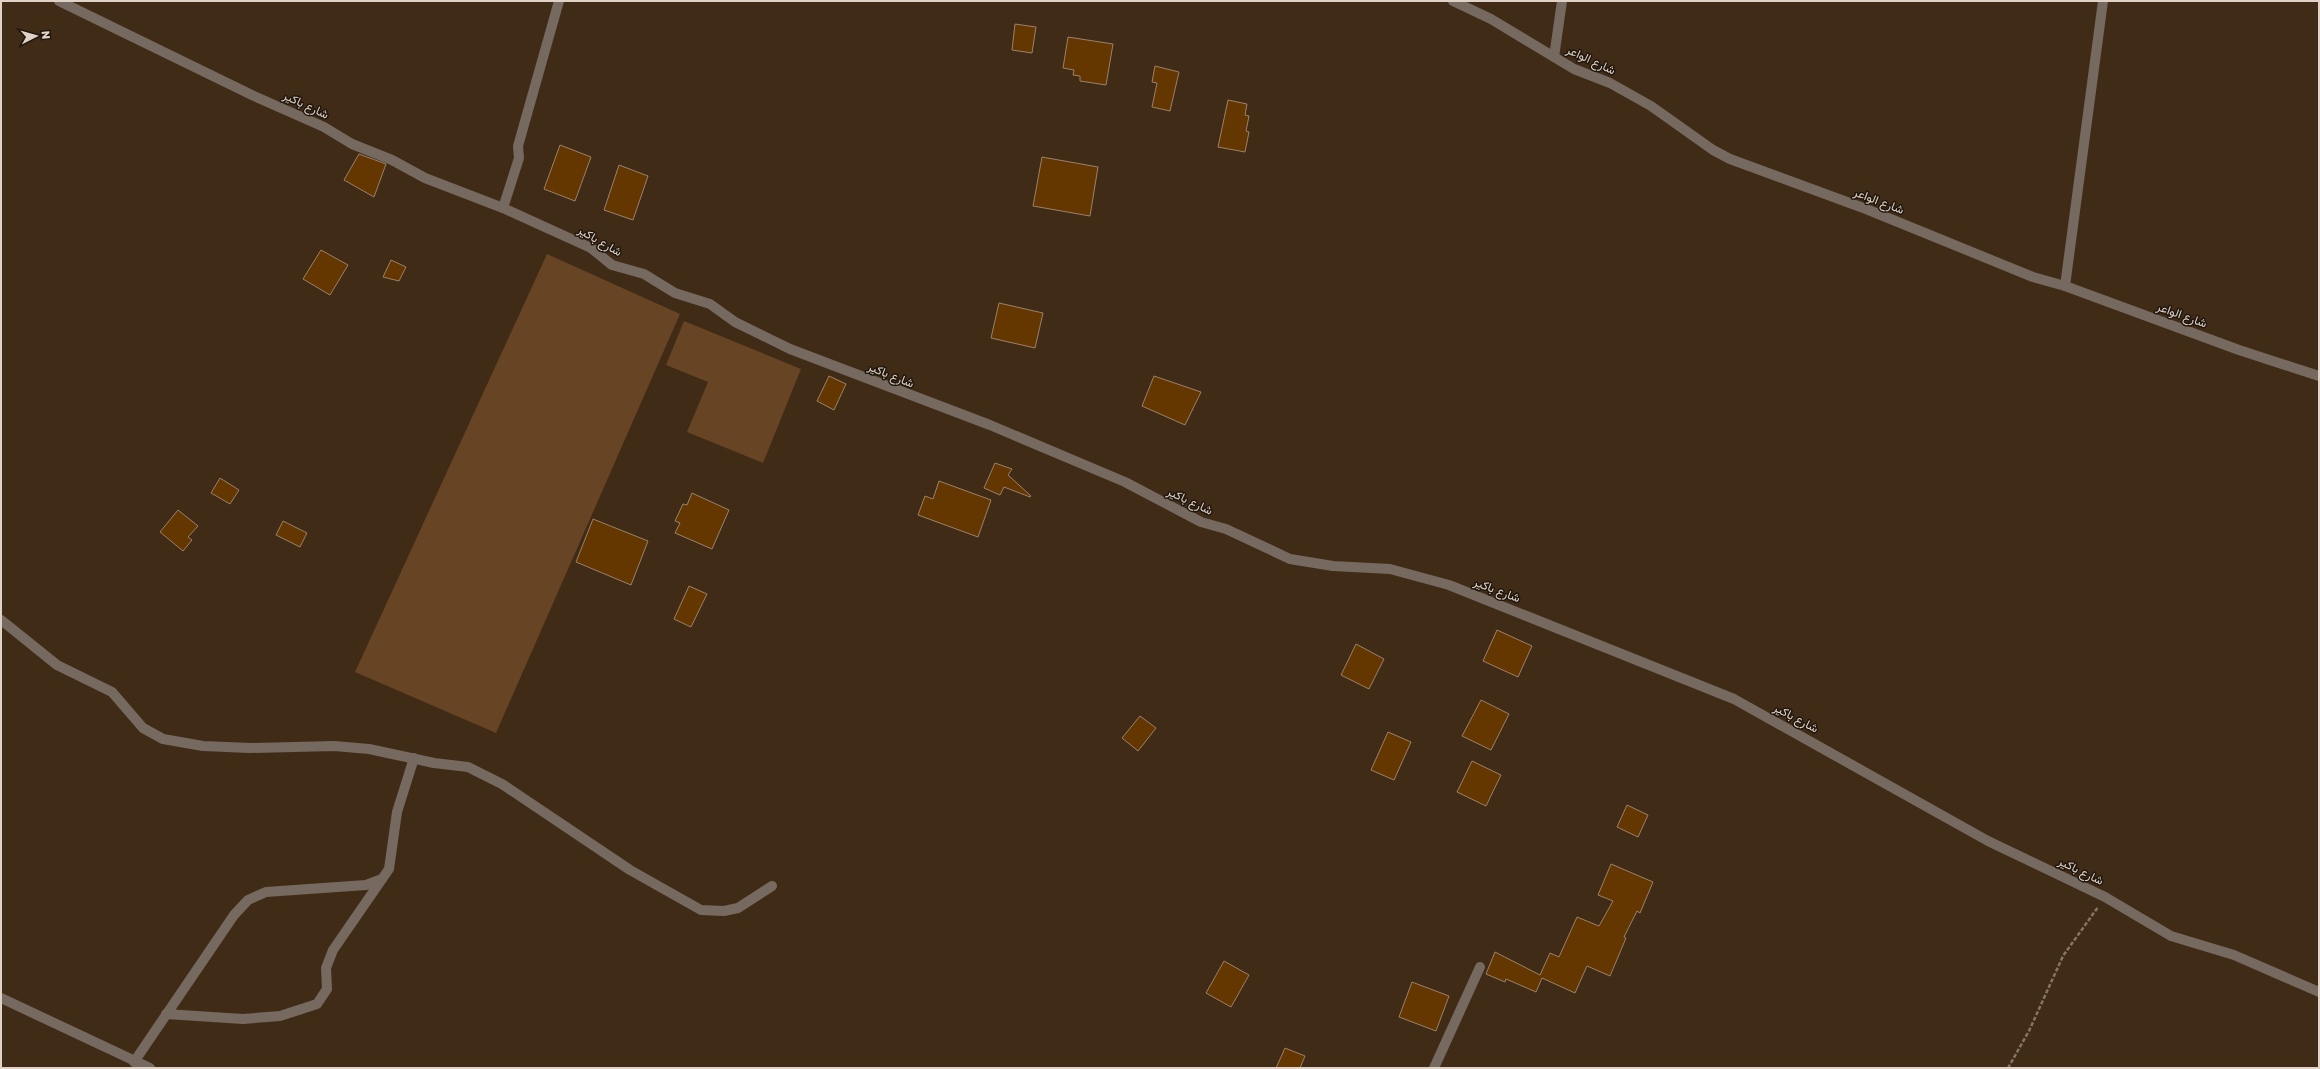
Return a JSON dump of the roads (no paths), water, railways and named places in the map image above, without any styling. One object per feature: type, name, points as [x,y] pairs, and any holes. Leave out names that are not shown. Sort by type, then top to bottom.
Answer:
[{"type":"street","name":"شارع باكير","points":[[59,1],[254,96],[324,126],[352,144],[392,160],[425,178],[504,204],[591,248],[612,265],[644,274],[675,293],[710,304],[735,322],[790,349],[990,425],[1125,482],[1201,522],[1226,529],[1290,559],[1333,566],[1390,569],[1449,585],[1734,699],[1988,841],[2105,897],[2171,936],[2234,955],[2319,992]]},
{"type":"street","points":[[504,204],[519,158],[518,146],[559,1]]},
{"type":"street","name":"شارع الواعر","points":[[1454,1],[1491,19],[1574,69],[1610,84],[1651,106],[1713,150],[1730,159],[1866,209],[2033,277],[2065,286],[2239,350],[2319,376]]},
{"type":"street","points":[[1554,57],[1562,1]]},
{"type":"street","points":[[2065,286],[2103,1]]},
{"type":"street","points":[[1,620],[57,665],[112,692],[143,728],[163,739],[202,746],[234,748],[334,746],[369,749],[468,767],[484,774],[630,870],[701,910],[724,911],[738,908],[772,886]]},
{"type":"street","points":[[166,1014],[243,1019],[272,1017],[317,1004],[327,989],[326,968],[333,950],[389,869],[397,812],[414,758]]},
{"type":"street","points":[[134,1062],[234,915],[248,900],[266,892],[366,885],[382,879]]},
{"type":"street","points":[[1434,1068],[1480,967]]},
{"type":"street","points":[[1,998],[134,1062],[150,1068]]}]
